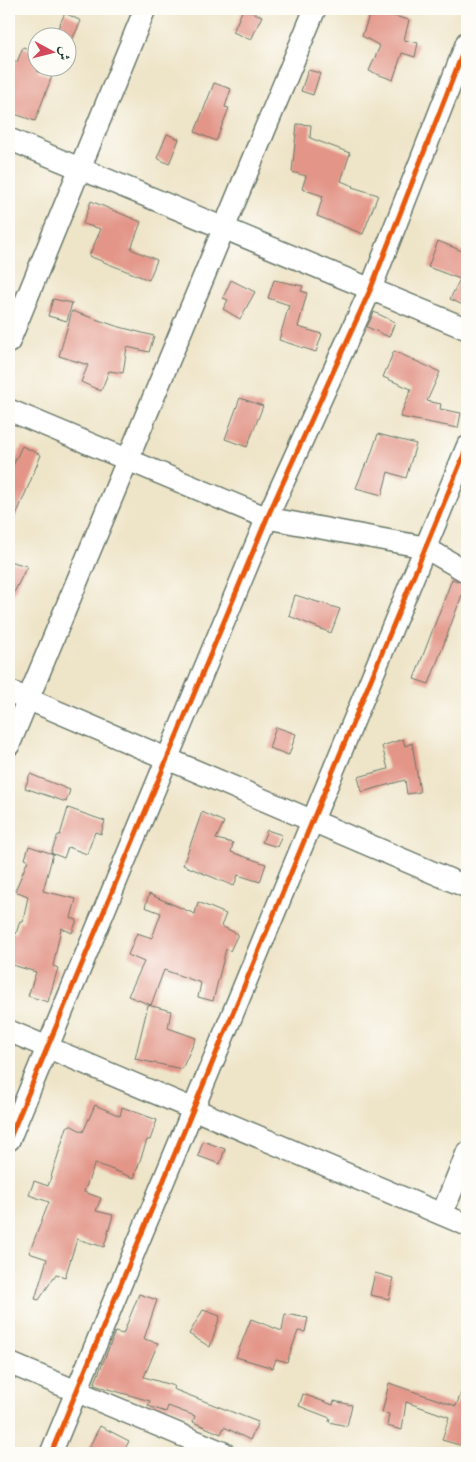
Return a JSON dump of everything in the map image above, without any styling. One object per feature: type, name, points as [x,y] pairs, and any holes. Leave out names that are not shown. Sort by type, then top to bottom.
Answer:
[{"type":"street","points":[[9,342],[145,9]]},
{"type":"street","points":[[9,745],[18,695],[128,460],[315,9]]},
{"type":"street","points":[[9,1140],[267,518],[371,288],[467,42]]},
{"type":"street","points":[[9,139],[467,329]]},
{"type":"street","points":[[9,410],[267,518],[424,547],[467,572]]},
{"type":"street","points":[[51,1453],[313,822],[424,547],[467,447]]},
{"type":"street","points":[[18,695],[467,887]]},
{"type":"street","points":[[9,1031],[467,1225]]},
{"type":"street","points":[[442,1214],[467,1153]]},
{"type":"street","points":[[9,1363],[218,1452]]},
{"type":"building","points":[[243,9],[262,16],[251,40],[233,32]]},
{"type":"building","points":[[371,10],[409,20],[404,40],[418,43],[415,57],[402,53],[393,80],[369,71],[380,46],[362,36]]},
{"type":"building","points":[[65,13],[81,21],[78,28],[58,28]]},
{"type":"building","points":[[23,47],[28,49],[28,78],[51,78],[35,121],[9,112],[9,58],[17,62]]},
{"type":"building","points":[[308,70],[320,73],[313,95],[301,91]]},
{"type":"building","points":[[214,83],[231,89],[225,107],[229,108],[216,141],[195,132]]},
{"type":"building","points":[[297,124],[311,125],[310,138],[350,153],[341,181],[352,187],[378,195],[363,234],[317,216],[323,196],[302,189],[306,176],[292,172]]},
{"type":"building","points":[[167,134],[179,139],[169,164],[157,158]]},
{"type":"building","points":[[91,201],[141,222],[131,249],[157,260],[149,280],[89,256],[101,229],[83,224]]},
{"type":"building","points":[[438,241],[467,253],[467,307],[450,299],[460,279],[428,267]]},
{"type":"building","points":[[231,280],[255,292],[240,319],[223,309],[228,300],[223,298]]},
{"type":"building","points":[[274,280],[303,286],[301,291],[307,293],[298,327],[322,334],[316,352],[279,340],[289,305],[268,298]]},
{"type":"building","points":[[53,299],[72,303],[67,321],[48,316]]},
{"type":"building","points":[[72,311],[116,326],[154,336],[149,352],[127,347],[123,373],[109,371],[101,391],[81,382],[88,365],[59,356]]},
{"type":"building","points":[[374,312],[395,322],[389,337],[367,327]]},
{"type":"building","points":[[394,351],[440,372],[427,401],[441,404],[440,409],[461,413],[458,428],[400,417],[411,389],[383,377]]},
{"type":"building","points":[[240,398],[263,406],[247,447],[225,439]]},
{"type":"building","points":[[378,434],[416,444],[406,478],[388,472],[382,495],[356,488],[366,463],[368,463]]},
{"type":"building","points":[[22,446],[41,455],[9,533],[9,474]]},
{"type":"building","points":[[9,561],[27,566],[9,603]]},
{"type":"building","points":[[452,579],[466,584],[429,684],[414,679]]},
{"type":"building","points":[[295,595],[340,609],[331,633],[289,616]]},
{"type":"building","points":[[276,727],[296,734],[289,755],[269,748]]},
{"type":"building","points":[[403,739],[405,746],[412,743],[420,792],[407,794],[405,780],[362,792],[358,777],[388,769],[382,746]]},
{"type":"building","points":[[30,774],[70,790],[66,802],[25,788]]},
{"type":"building","points":[[68,808],[105,821],[101,834],[95,832],[87,854],[68,847],[64,858],[51,853],[58,835],[60,835]]},
{"type":"building","points":[[202,812],[224,822],[216,839],[233,843],[231,852],[266,864],[260,882],[238,875],[234,886],[183,865]]},
{"type":"building","points":[[267,830],[282,835],[277,847],[262,842]]},
{"type":"building","points":[[29,846],[53,854],[43,891],[76,899],[71,918],[77,920],[72,933],[61,928],[53,966],[58,968],[48,1002],[28,996],[36,972],[9,964],[9,931],[16,934],[20,921],[23,922],[28,896],[15,891],[28,860],[25,859]]},
{"type":"building","points":[[149,894],[195,914],[198,902],[226,914],[221,926],[238,934],[230,951],[226,949],[213,1001],[198,997],[201,983],[164,970],[151,1005],[128,996],[144,962],[128,955],[137,933],[152,938],[161,913],[145,907]]},
{"type":"building","points":[[148,1005],[171,1011],[168,1028],[196,1038],[182,1069],[135,1059]]},
{"type":"building","points":[[95,1105],[120,1116],[122,1107],[157,1120],[150,1140],[147,1140],[134,1178],[95,1163],[84,1192],[101,1198],[96,1211],[113,1215],[104,1247],[77,1239],[65,1277],[56,1274],[39,1300],[35,1299],[47,1259],[29,1253],[49,1202],[29,1195],[34,1181],[48,1186],[67,1127],[70,1125],[83,1132]]},
{"type":"building","points":[[203,1141],[225,1149],[220,1164],[198,1156]]},
{"type":"building","points":[[375,1273],[393,1278],[389,1299],[370,1295]]},
{"type":"building","points":[[139,1294],[157,1300],[144,1339],[158,1343],[144,1377],[174,1386],[173,1389],[258,1422],[250,1440],[224,1427],[221,1434],[193,1422],[195,1416],[168,1406],[166,1412],[148,1406],[150,1401],[94,1385],[115,1332],[123,1334]]},
{"type":"building","points":[[203,1310],[220,1316],[210,1347],[189,1334]]},
{"type":"building","points":[[285,1314],[308,1318],[305,1332],[298,1331],[287,1362],[276,1359],[273,1368],[236,1357],[251,1319],[282,1331]]},
{"type":"building","points":[[466,1380],[467,1432],[463,1446],[442,1440],[449,1417],[406,1402],[402,1430],[387,1426],[389,1414],[382,1413],[389,1383],[456,1406]]},
{"type":"building","points":[[303,1394],[333,1405],[334,1401],[352,1405],[347,1426],[329,1422],[330,1418],[299,1406]]},
{"type":"building","points":[[100,1426],[129,1441],[123,1453],[86,1453]]},
{"type":"cycle path","points":[[9,1140],[267,518],[371,288],[467,42]]},
{"type":"cycle path","points":[[51,1453],[467,447]]}]
